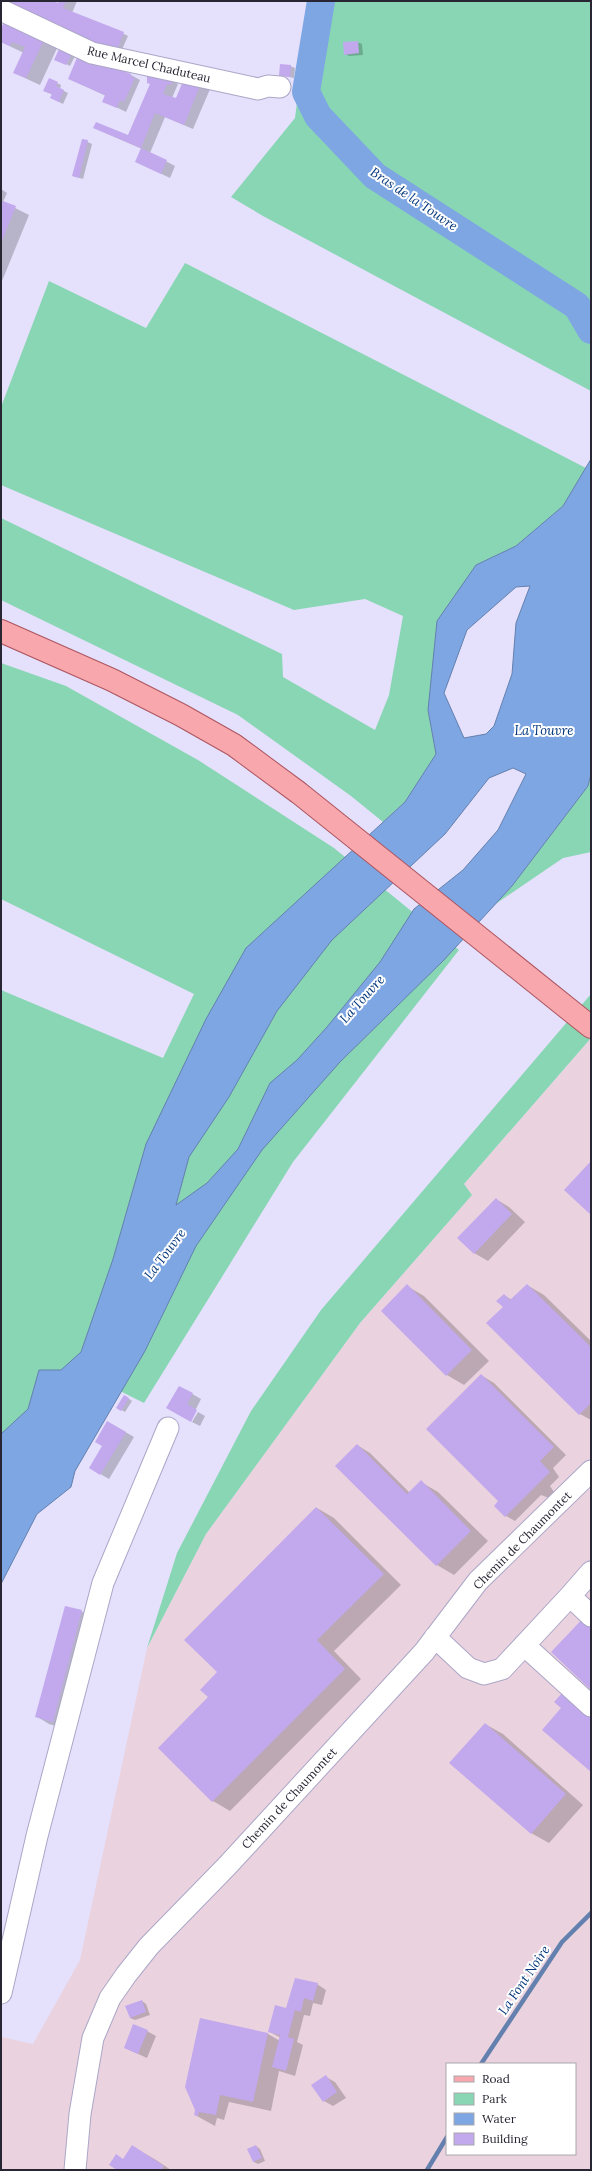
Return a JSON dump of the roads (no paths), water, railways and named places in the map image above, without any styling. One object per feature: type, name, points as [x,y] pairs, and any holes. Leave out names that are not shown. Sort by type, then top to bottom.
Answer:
[{"type":"main road","points":[[1,633],[112,680],[181,715],[234,745],[299,793],[591,1027]]},
{"type":"street","name":"Rue Marcel Chaduteau","points":[[1,10],[92,53],[258,89],[268,86],[280,87]]},
{"type":"street","points":[[1,1993],[37,1836],[103,1583],[168,1428]]},
{"type":"street","name":"Chemin de Chaumontet","points":[[75,2170],[80,2114],[92,2038],[110,1998],[149,1946],[233,1860],[424,1652],[478,1581],[591,1471]]},
{"type":"street","points":[[435,1637],[468,1668],[484,1674],[502,1669],[591,1572]]},
{"type":"street","points":[[570,1596],[591,1616]]},
{"type":"street","points":[[524,1645],[591,1706]]},
{"type":"water","name":"La Touvre","points":[[591,459],[591,774],[588,786],[512,886],[443,961],[340,1062],[262,1150],[196,1246],[145,1351],[75,1471],[71,1487],[37,1514],[1,1584],[1,1434],[28,1409],[39,1370],[61,1370],[81,1352],[113,1259],[146,1144],[206,1019],[246,948],[405,802],[436,754],[428,710],[437,621],[476,565],[516,546],[563,506]],"holes":[[[530,586],[516,623],[512,674],[494,726],[486,734],[464,738],[444,693],[467,630],[516,587]],[[513,768],[526,774],[498,830],[463,870],[414,909],[380,962],[327,1027],[297,1060],[270,1083],[238,1149],[207,1183],[176,1205],[189,1157],[229,1097],[277,1011],[332,940],[445,834],[489,778]]]},
{"type":"waterway","name":"Bras de la Touvre","points":[[321,1],[306,92],[318,116],[375,176],[577,306],[591,330]]},
{"type":"waterway","name":"La Font Noire","points":[[482,2063],[562,1942],[591,1913]]},
{"type":"waterway","name":"La Font Noire","points":[[427,2170],[446,2139]]}]
